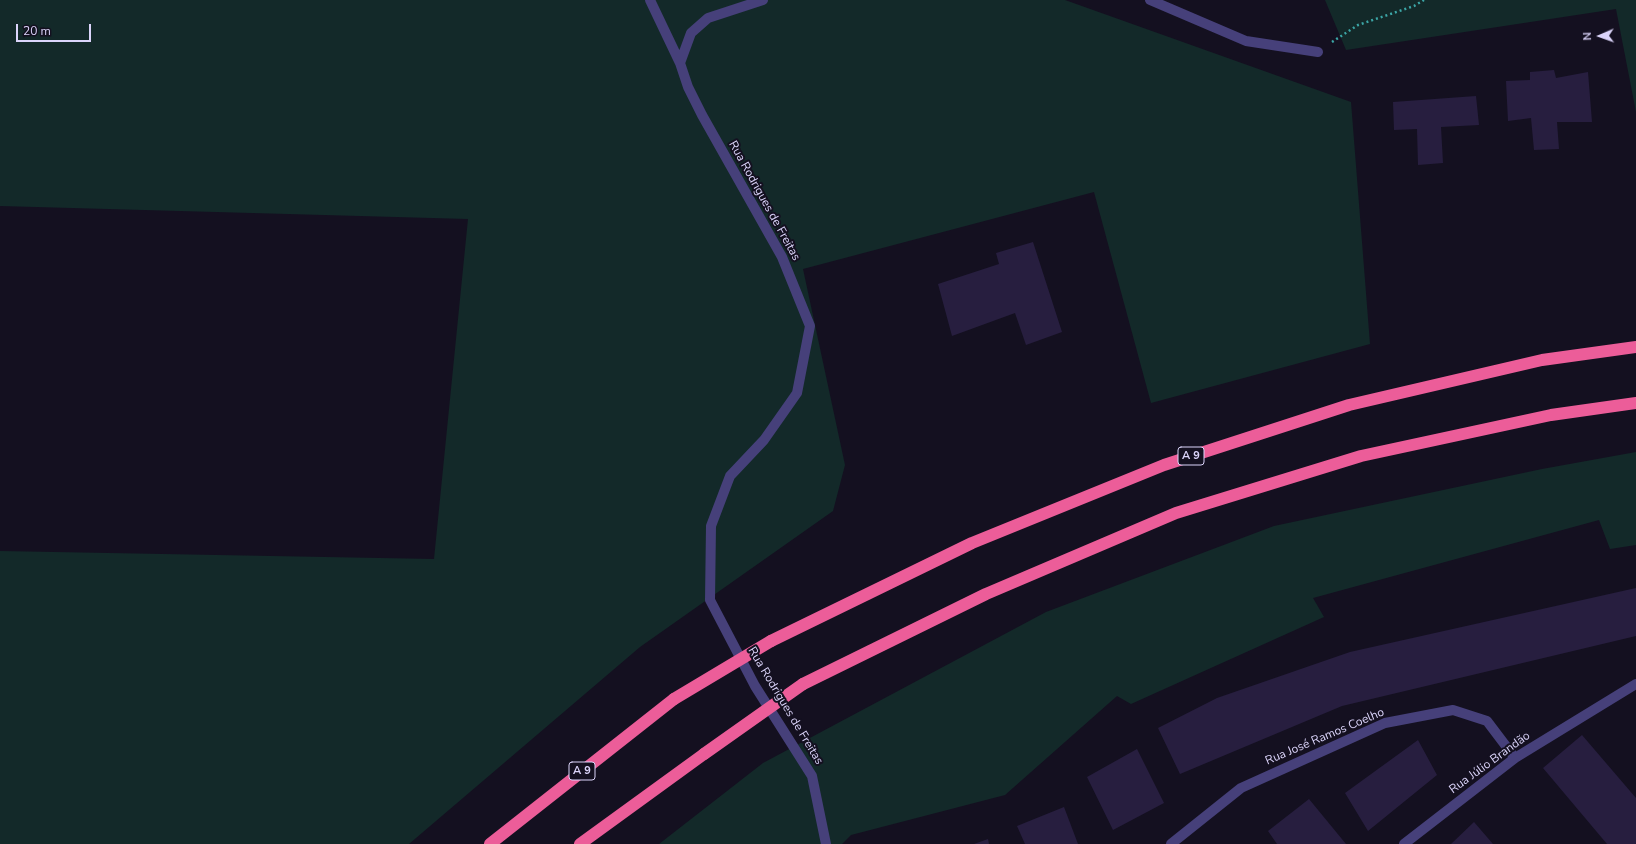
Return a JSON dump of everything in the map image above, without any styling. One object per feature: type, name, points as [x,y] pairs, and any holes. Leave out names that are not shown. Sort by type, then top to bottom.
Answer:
[{"type":"highway","name":"A 9","points":[[490,844],[674,699],[771,641],[972,543],[1164,465],[1349,405],[1542,360],[1636,347]]},
{"type":"highway","points":[[580,844],[803,684],[986,594],[1176,513],[1361,456],[1551,415],[1636,402]]},
{"type":"street","name":"Rua Rodrigues de Freitas","points":[[650,0],[680,63],[688,87],[702,115],[782,257],[810,326],[797,393],[764,440],[730,476],[711,526],[710,600],[755,686],[812,776],[826,844]]},
{"type":"street","points":[[680,63],[691,33],[708,18],[763,0]]},
{"type":"street","points":[[1150,0],[1246,41],[1318,52]]},
{"type":"street","name":"Rua Júlio Brandão","points":[[1404,844],[1515,758],[1636,684]]},
{"type":"street","name":"Rua José Ramos Coelho","points":[[1171,844],[1241,788],[1385,724],[1453,710],[1487,721],[1515,758]]},
{"type":"path","points":[[1318,52],[1358,25],[1414,6],[1424,0]]},
{"type":"green space","points":[[0,0],[1065,0],[1351,102],[1370,344],[1151,403],[1094,192],[803,269],[845,465],[833,511],[640,647],[409,844],[0,844],[0,551],[434,559],[468,219],[0,206]]},
{"type":"green space","points":[[1325,0],[1636,0],[1636,112],[1616,9],[1346,50]]},
{"type":"green space","points":[[1636,452],[1636,545],[1610,549],[1599,520],[1313,598],[1324,617],[1131,704],[1117,696],[1005,795],[851,835],[842,844],[659,844],[763,763],[1046,612],[1274,526],[1542,469]]},
{"type":"building","points":[[1554,70],[1556,78],[1588,72],[1592,122],[1557,122],[1559,149],[1534,150],[1531,118],[1508,121],[1506,81],[1530,80],[1530,72]]},
{"type":"building","points":[[1476,96],[1479,125],[1441,127],[1443,163],[1418,165],[1417,129],[1394,130],[1393,102]]},
{"type":"building","points":[[1033,242],[1062,332],[1026,345],[1015,313],[952,336],[938,284],[999,264],[996,253]]},
{"type":"building","points":[[1636,588],[1636,636],[1342,706],[1180,774],[1158,728],[1217,698],[1350,652]]},
{"type":"building","points":[[1582,735],[1636,798],[1636,844],[1607,844],[1543,768]]},
{"type":"building","points":[[1418,740],[1437,775],[1368,831],[1345,793]]},
{"type":"building","points":[[1137,749],[1164,803],[1113,830],[1087,777]]},
{"type":"building","points":[[1309,799],[1346,844],[1277,844],[1268,831]]},
{"type":"building","points":[[1064,807],[1078,844],[1025,844],[1017,826]]},
{"type":"building","points":[[1474,822],[1493,844],[1451,844]]},
{"type":"building","points":[[988,839],[989,844],[974,844]]}]
